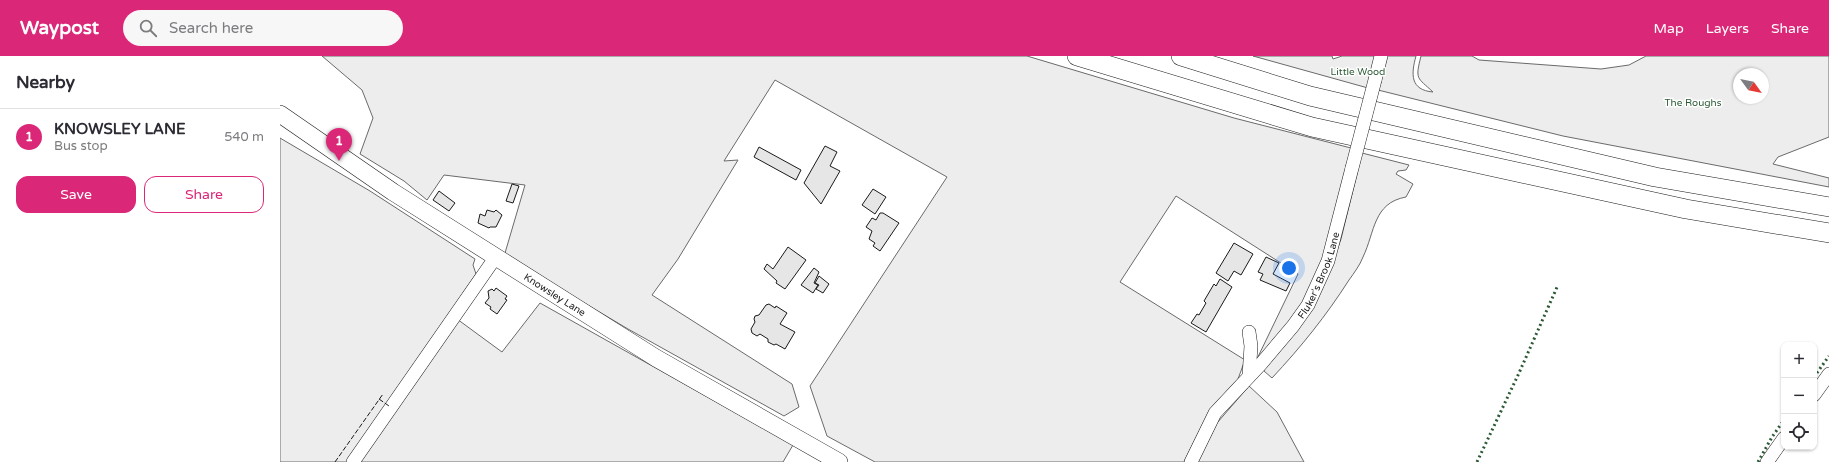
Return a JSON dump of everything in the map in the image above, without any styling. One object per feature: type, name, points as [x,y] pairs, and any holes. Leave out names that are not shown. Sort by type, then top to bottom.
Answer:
[{"type":"highway","points":[[1077,56],[1312,127],[1686,208],[1829,234]]},
{"type":"highway","points":[[1181,56],[1310,96],[1655,177],[1829,207]]},
{"type":"main road","name":"Knowsley Lane","points":[[280,114],[393,192],[495,258],[656,358],[839,462]]},
{"type":"street","name":"Fluker's Brook Lane","points":[[1190,462],[1215,413],[1293,326],[1308,305],[1328,260],[1381,56]]},
{"type":"street","points":[[353,462],[495,258]]},
{"type":"street","points":[[1249,332],[1251,346],[1249,376]]},
{"type":"street","points":[[1817,391],[1829,374]]},
{"type":"street","points":[[1768,462],[1781,442]]},
{"type":"green space","points":[[322,56],[1027,56],[1234,118],[1351,148],[1323,260],[1300,310],[1255,363],[1298,274],[1176,196],[1120,282],[1245,360],[1238,379],[1210,409],[1184,462],[875,462],[827,436],[810,386],[947,177],[775,80],[724,161],[738,160],[678,259],[652,295],[792,384],[799,407],[784,416],[628,329],[507,257],[505,253],[525,185],[444,175],[427,200],[404,181],[360,154],[373,118],[362,90]]},
{"type":"green space","name":"Little Wood","points":[[1253,56],[1332,56],[1333,59],[1342,56],[1376,56],[1368,88]]},
{"type":"green space","name":"The Roughs","points":[[1386,56],[1416,56],[1413,69],[1414,80],[1420,88],[1425,91],[1433,92],[1421,80],[1418,74],[1421,56],[1472,56],[1479,60],[1601,69],[1629,65],[1646,56],[1829,56],[1829,137],[1778,157],[1773,164],[1829,178],[1829,187],[1563,136],[1378,90]]},
{"type":"green space","points":[[280,138],[370,191],[475,259],[473,265],[476,274],[348,462],[280,462]]},
{"type":"green space","points":[[1362,153],[1409,165],[1406,170],[1398,171],[1396,174],[1413,184],[1406,197],[1395,200],[1387,205],[1381,212],[1357,269],[1313,331],[1272,378],[1264,371],[1264,367],[1332,264],[1341,239]]},
{"type":"green space","points":[[540,303],[793,445],[783,462],[356,462],[457,319],[502,352]]},
{"type":"green space","points":[[1249,386],[1277,412],[1304,462],[1198,462],[1217,423]]},
{"type":"building","points":[[825,146],[837,152],[830,166],[840,171],[821,204],[804,183]]},
{"type":"building","points":[[759,147],[801,170],[796,180],[754,157]]},
{"type":"building","points":[[512,184],[519,186],[513,203],[506,201]]},
{"type":"building","points":[[873,189],[886,197],[875,214],[862,205]]},
{"type":"building","points":[[439,191],[455,203],[449,211],[433,200]]},
{"type":"building","points":[[487,210],[494,212],[496,210],[502,215],[496,227],[489,228],[478,223],[480,214],[485,216]]},
{"type":"building","points":[[880,213],[883,213],[899,223],[880,251],[873,246],[875,243],[869,239],[872,231],[866,227],[872,218],[876,220]]},
{"type":"building","points":[[1234,243],[1253,254],[1241,275],[1234,271],[1228,281],[1216,273]]},
{"type":"building","points":[[788,247],[806,260],[785,289],[776,283],[777,281],[764,269],[767,264],[773,269]]},
{"type":"building","points":[[1266,257],[1279,263],[1273,274],[1290,283],[1286,291],[1260,280],[1263,274],[1258,272]]},
{"type":"building","points":[[814,268],[819,272],[814,283],[818,285],[813,293],[801,285]]},
{"type":"building","points":[[819,276],[829,284],[823,293],[816,289],[819,285],[815,283]]},
{"type":"building","points":[[1220,279],[1232,287],[1206,332],[1191,323],[1197,314],[1199,315],[1206,303],[1204,301],[1214,284],[1216,286]]},
{"type":"building","points":[[496,288],[507,296],[505,299],[507,300],[497,314],[485,303],[489,298],[488,291],[492,289],[494,291]]},
{"type":"building","points":[[769,304],[775,308],[776,306],[787,313],[780,324],[795,332],[785,349],[768,342],[768,339],[760,334],[757,336],[752,333],[751,329],[755,322],[755,316],[759,315],[766,305]]},
{"type":"hedge","points":[[1477,462],[1558,285]]},
{"type":"hedge","points":[[1817,373],[1829,356]]},
{"type":"hedge","points":[[1758,462],[1781,424]]},
{"type":"fence","points":[[335,462],[383,394]]},
{"type":"fence","points":[[379,399],[389,406]]},
{"type":"place","name":"KNOWSLEY LANE","points":[[339,161]]}]
